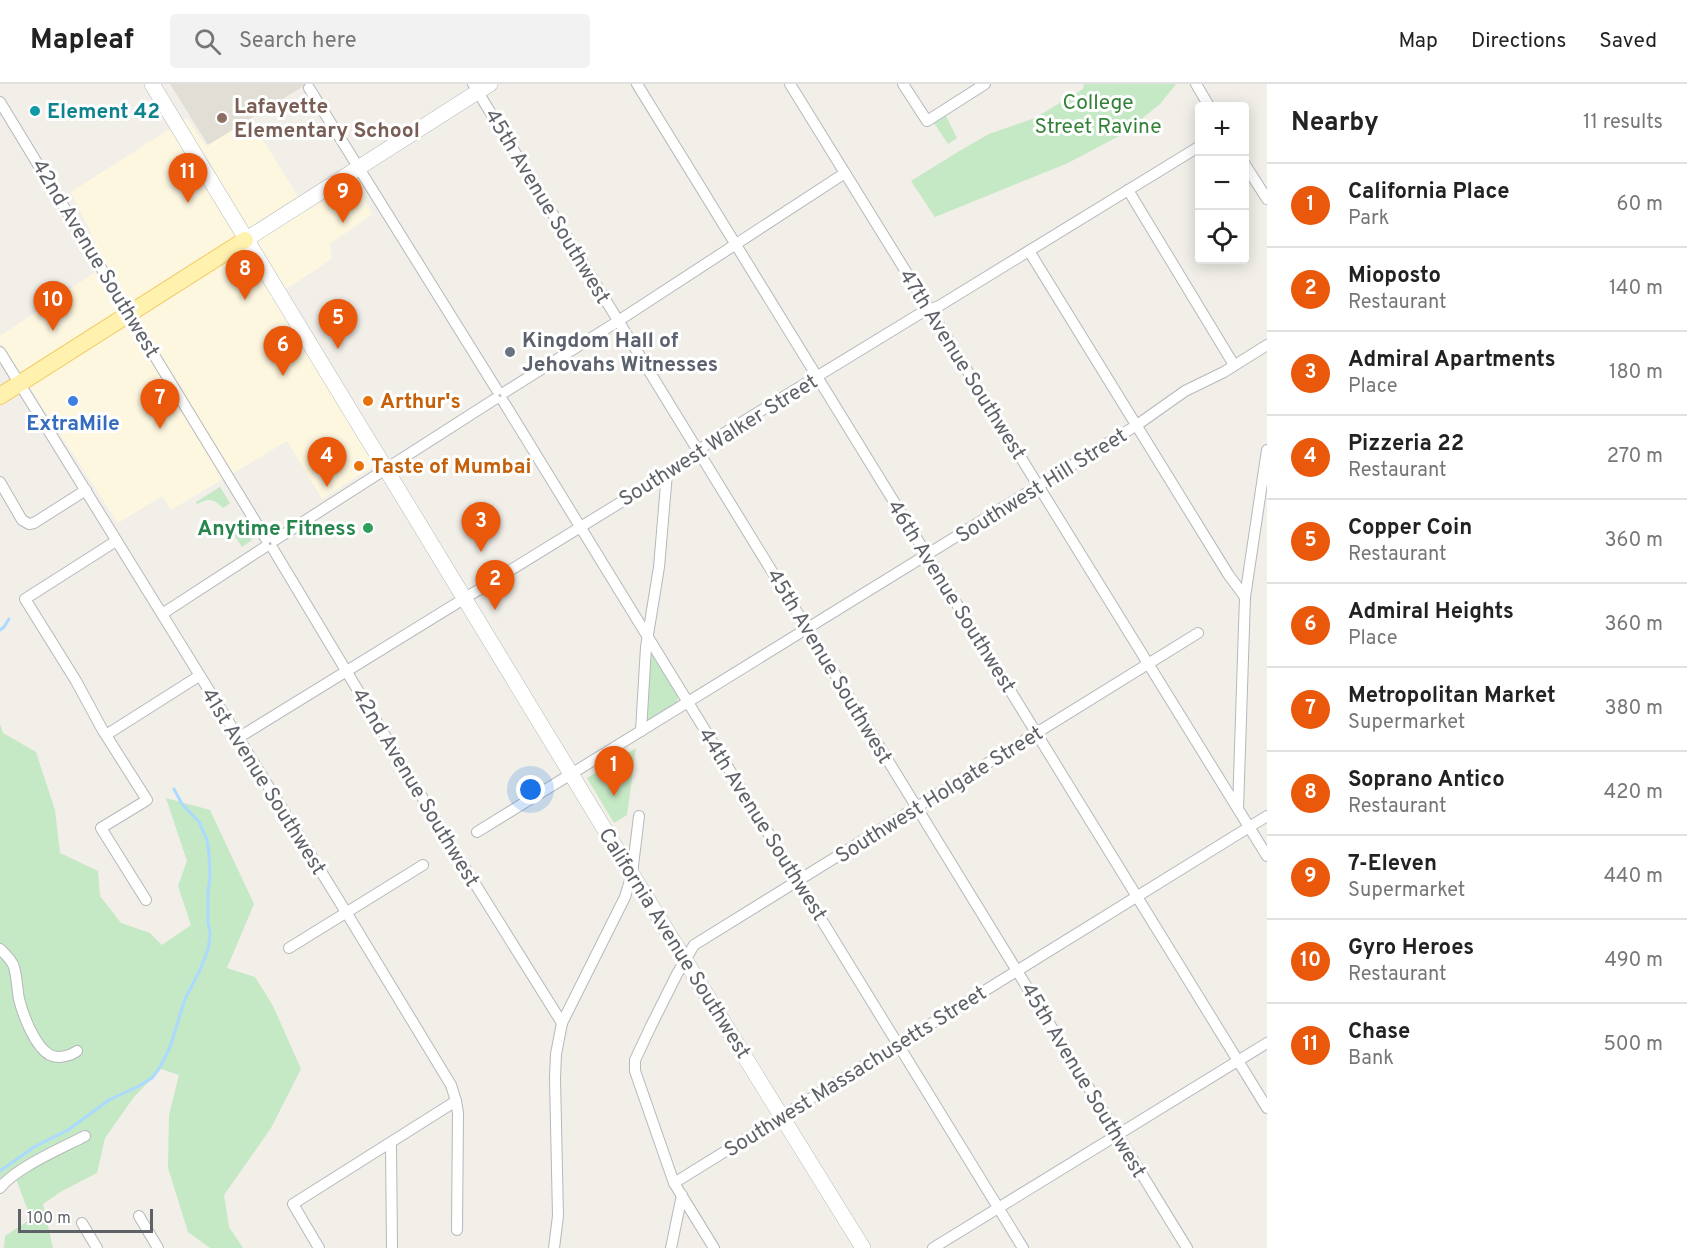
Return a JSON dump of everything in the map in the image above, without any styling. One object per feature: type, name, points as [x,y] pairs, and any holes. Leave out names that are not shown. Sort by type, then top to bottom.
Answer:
[{"type":"main road","name":"California Avenue Southwest","points":[[152,84],[632,874],[863,1248]]},
{"type":"main road","points":[[0,396],[359,168],[480,87]]},
{"type":"street","name":"46th Avenue Southwest","points":[[637,84],[1267,1108]]},
{"type":"street","name":"47th Avenue Southwest","points":[[790,84],[1267,856]]},
{"type":"street","points":[[903,84],[927,121],[985,84]]},
{"type":"street","points":[[1196,84],[1207,102]]},
{"type":"street","name":"45th Avenue Southwest","points":[[480,87],[618,321],[1187,1248]]},
{"type":"street","name":"44th Avenue Southwest","points":[[309,88],[1023,1248]]},
{"type":"street","name":"42nd Avenue Southwest","points":[[0,102],[452,847],[562,1023]]},
{"type":"street","name":"Southwest Walker Street","points":[[238,738],[667,473],[708,443],[921,313],[939,306],[1195,149]]},
{"type":"street","points":[[1249,170],[1267,200]]},
{"type":"street","points":[[162,614],[845,173]]},
{"type":"street","points":[[1128,190],[1234,365]]},
{"type":"street","points":[[1029,251],[1228,574],[1245,597]]},
{"type":"street","name":"Southwest Hill Street","points":[[477,832],[1137,425],[1185,391],[1267,345]]},
{"type":"street","name":"41st Avenue Southwest","points":[[0,352],[451,1085],[458,1113],[457,1230]]},
{"type":"street","points":[[1239,809],[1245,597],[1267,450]]},
{"type":"street","points":[[640,731],[648,637],[659,567],[667,473]]},
{"type":"street","points":[[0,482],[22,520],[29,524],[86,490]]},
{"type":"street","points":[[116,541],[25,599],[147,800],[101,828],[146,900]]},
{"type":"street","name":"Southwest Holgate Street","points":[[674,1183],[639,1085],[635,1060],[694,945],[1198,633]]},
{"type":"street","points":[[106,735],[199,676]]},
{"type":"street","points":[[554,1248],[558,1216],[555,1078],[556,1054],[562,1023],[625,897],[632,874],[639,816]]},
{"type":"street","name":"Southwest Massachusetts Street","points":[[674,1183],[1267,816]]},
{"type":"street","points":[[289,948],[423,865]]},
{"type":"street","points":[[0,949],[14,966],[20,1002],[30,1031],[37,1041],[50,1055],[57,1057],[77,1052]]},
{"type":"street","points":[[933,1248],[1267,1043]]},
{"type":"street","points":[[319,1248],[292,1204],[456,1101]]},
{"type":"street","points":[[0,1188],[19,1171],[85,1136]]},
{"type":"street","points":[[391,1143],[392,1248]]},
{"type":"street","points":[[674,1183],[714,1248]]},
{"type":"street","points":[[671,1248],[682,1195]]},
{"type":"street","points":[[139,1216],[158,1248]]},
{"type":"street","points":[[82,1223],[97,1248]]},
{"type":"shaded area","name":"Lafayette Elementary School","points":[[170,84],[307,84],[208,145]]},
{"type":"shaded area","points":[[187,118],[206,146],[250,119],[307,211],[356,182],[372,214],[330,244],[332,259],[272,298],[375,465],[322,499],[287,441],[171,510],[162,496],[118,523],[0,342],[0,336],[106,265],[71,192]]},
{"type":"green space","name":"College Street Ravine","points":[[1084,84],[1176,84],[1160,104],[1123,134],[1068,163],[935,217],[911,181],[989,134],[1035,118],[1083,89]]},
{"type":"green space","points":[[946,116],[957,138],[948,144],[934,123]]},
{"type":"green space","points":[[220,487],[230,503],[223,508],[211,500],[197,504],[196,502]]},
{"type":"green space","points":[[241,523],[252,540],[242,547],[231,530]]},
{"type":"green space","points":[[651,653],[678,695],[677,703],[647,722],[650,658]]},
{"type":"green space","points":[[0,724],[3,733],[36,752],[55,810],[60,853],[98,871],[100,896],[121,923],[150,933],[162,945],[191,925],[178,886],[187,861],[166,798],[210,810],[254,904],[227,968],[255,977],[273,1006],[301,1069],[271,1128],[224,1195],[229,1227],[243,1248],[210,1248],[188,1232],[168,1168],[169,1115],[179,1075],[161,1069],[134,1097],[105,1138],[97,1173],[62,1191],[43,1204],[53,1248],[4,1248],[5,1236],[31,1219],[15,1176],[0,1178]]},
{"type":"green space","points":[[636,748],[627,815],[614,823],[587,778]]},
{"type":"waterway","points":[[0,630],[9,619]]},
{"type":"waterway","points":[[0,1171],[34,1147],[68,1130],[109,1100],[152,1078],[170,1047],[185,999],[208,950],[210,935],[208,921],[210,877],[207,840],[199,822],[182,804],[174,789]]},
{"type":"place","name":"Element 42","points":[[35,111]]},
{"type":"place","name":"Lafayette Elementary School","points":[[222,118]]},
{"type":"place","name":"Chase","points":[[188,203]]},
{"type":"place","name":"7-Eleven","points":[[343,223]]},
{"type":"place","name":"Soprano Antico","points":[[245,300]]},
{"type":"place","name":"Gyro Heroes","points":[[53,331]]},
{"type":"place","name":"Copper Coin","points":[[338,349]]},
{"type":"place","name":"Kingdom Hall of Jehovahs Witnesses","points":[[510,352]]},
{"type":"place","name":"Admiral Heights","points":[[283,376]]},
{"type":"place","name":"ExtraMile","points":[[73,401]]},
{"type":"place","name":"Arthur's","points":[[368,401]]},
{"type":"place","name":"Metropolitan Market","points":[[160,429]]},
{"type":"place","name":"Taste of Mumbai","points":[[359,466]]},
{"type":"place","name":"Pizzeria 22","points":[[327,487]]},
{"type":"place","name":"Anytime Fitness","points":[[368,528]]},
{"type":"place","name":"Admiral Apartments","points":[[481,552]]},
{"type":"place","name":"Mioposto","points":[[495,610]]},
{"type":"place","name":"California Place","points":[[614,796]]}]
